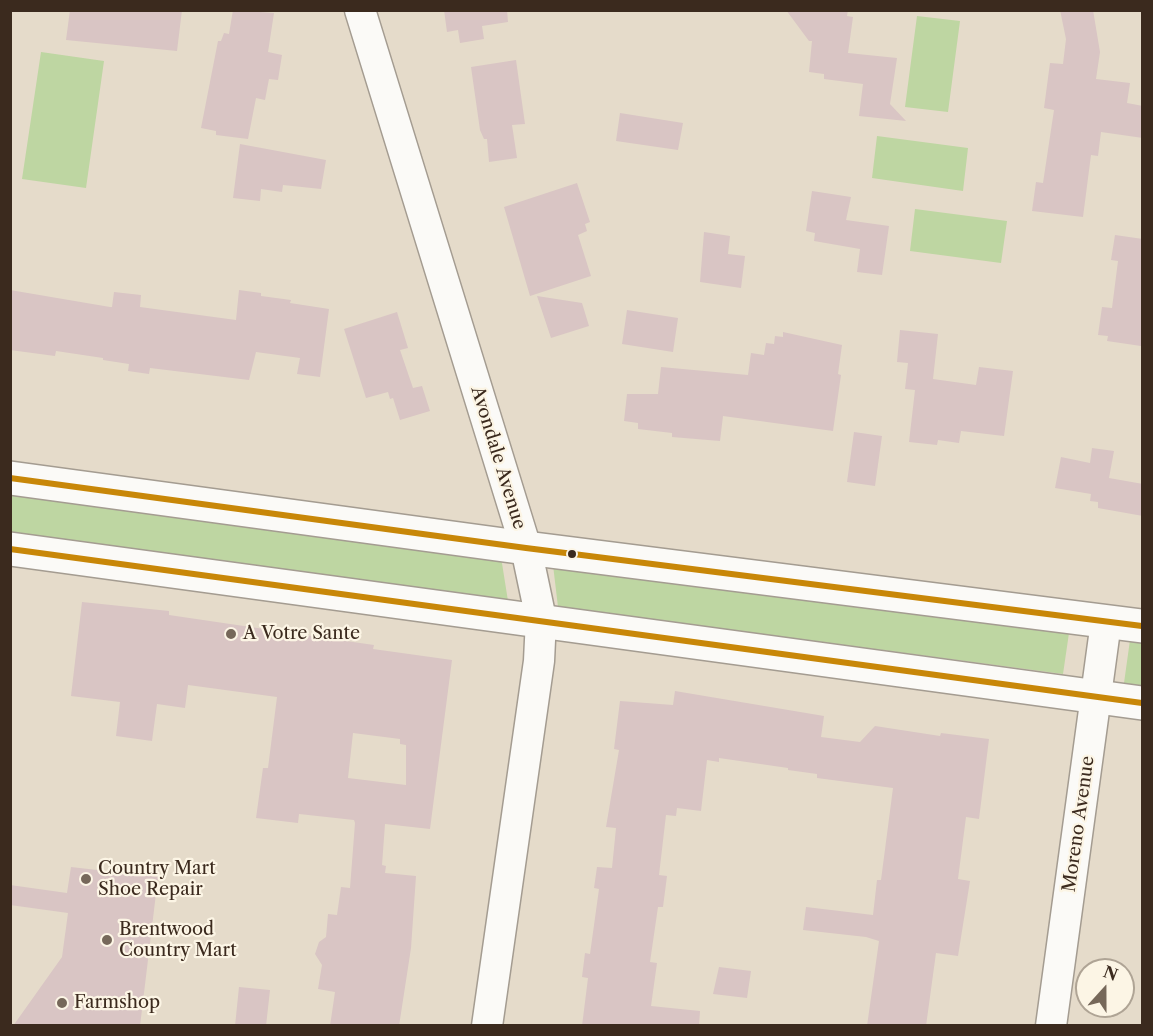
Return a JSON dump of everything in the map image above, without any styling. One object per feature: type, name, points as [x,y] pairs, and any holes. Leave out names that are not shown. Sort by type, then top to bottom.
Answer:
[{"type":"main road","points":[[10,478],[526,548],[1143,626]]},
{"type":"main road","points":[[10,549],[541,619],[1143,703]]},
{"type":"street","name":"Avondale Avenue","points":[[360,10],[526,548],[541,619],[539,662],[487,1026]]},
{"type":"street","name":"Moreno Avenue","points":[[1051,1026],[1106,622]]},
{"type":"green space","points":[[917,16],[960,21],[948,112],[905,107]]},
{"type":"green space","points":[[41,52],[104,61],[86,188],[22,179]]},
{"type":"green space","points":[[877,136],[968,148],[963,191],[872,178]]},
{"type":"green space","points":[[915,209],[1007,221],[1001,263],[910,251]]},
{"type":"green space","points":[[11,491],[501,557],[508,601],[11,536]]},
{"type":"green space","points":[[553,565],[1069,633],[1063,674],[558,607]]},
{"type":"green space","points":[[1130,640],[1142,641],[1142,686],[1124,683]]},
{"type":"building","points":[[70,10],[182,10],[177,51],[66,40]]},
{"type":"building","points":[[233,10],[274,13],[268,52],[282,55],[278,80],[269,79],[265,100],[256,98],[248,139],[216,135],[216,131],[201,128],[218,41],[221,41],[224,33],[229,34]]},
{"type":"building","points":[[444,10],[507,10],[508,22],[482,26],[484,39],[460,43],[458,30],[447,32]]},
{"type":"building","points":[[786,10],[848,10],[847,16],[853,17],[848,53],[897,58],[890,104],[906,121],[859,116],[863,84],[824,79],[824,74],[809,72],[812,41],[809,41]]},
{"type":"building","points":[[1060,10],[1093,10],[1100,52],[1096,79],[1130,83],[1127,103],[1143,106],[1143,138],[1101,132],[1098,156],[1091,155],[1083,217],[1032,211],[1036,182],[1043,183],[1054,110],[1044,108],[1050,63],[1063,64],[1066,39]]},
{"type":"building","points":[[516,60],[525,124],[512,125],[517,158],[489,162],[487,139],[484,139],[480,130],[471,67]]},
{"type":"building","points":[[620,113],[683,123],[678,150],[616,141]]},
{"type":"building","points":[[240,144],[326,160],[321,189],[283,185],[282,192],[261,189],[260,201],[233,198]]},
{"type":"building","points":[[577,183],[590,222],[585,224],[587,231],[578,235],[591,276],[530,296],[504,207]]},
{"type":"building","points":[[812,191],[851,197],[846,220],[889,226],[882,275],[857,272],[860,249],[814,241],[815,233],[806,231]]},
{"type":"building","points":[[704,232],[730,236],[728,254],[745,256],[741,288],[700,282]]},
{"type":"building","points":[[1115,235],[1143,239],[1141,346],[1107,341],[1108,336],[1098,335],[1102,307],[1112,308],[1118,261],[1111,260]]},
{"type":"building","points":[[10,290],[110,307],[112,307],[114,292],[141,295],[140,307],[236,320],[239,290],[291,300],[290,303],[329,309],[320,377],[297,374],[300,358],[256,352],[249,380],[150,368],[149,374],[128,371],[129,364],[103,360],[103,358],[56,351],[55,356],[10,350]]},
{"type":"building","points":[[537,296],[582,303],[589,326],[551,338]]},
{"type":"building","points":[[627,310],[678,318],[673,352],[622,344]]},
{"type":"building","points":[[397,312],[408,348],[400,350],[413,388],[422,386],[430,411],[400,420],[393,398],[390,399],[388,392],[366,398],[344,329]]},
{"type":"building","points":[[900,330],[938,334],[933,379],[976,385],[979,367],[1013,371],[1004,436],[961,431],[959,443],[938,440],[937,445],[909,442],[915,390],[905,389],[908,363],[897,362]]},
{"type":"building","points":[[783,332],[842,345],[838,374],[841,375],[833,431],[723,416],[720,441],[672,437],[672,433],[638,429],[638,423],[624,421],[627,394],[658,394],[661,367],[748,375],[751,353],[764,355],[766,343],[774,344],[775,336],[783,337]]},
{"type":"building","points":[[854,432],[882,436],[875,486],[847,482]]},
{"type":"building","points":[[1092,448],[1114,451],[1109,478],[1143,484],[1143,516],[1098,508],[1098,502],[1090,501],[1091,494],[1055,488],[1061,457],[1090,463]]},
{"type":"building","points":[[82,602],[169,611],[169,615],[374,645],[373,649],[452,660],[430,829],[385,824],[382,865],[386,866],[385,873],[416,876],[411,948],[399,1026],[330,1026],[335,992],[318,989],[322,965],[315,954],[319,942],[326,937],[328,914],[337,915],[341,887],[350,888],[355,823],[354,820],[299,814],[298,823],[256,818],[263,768],[268,768],[277,697],[188,685],[185,708],[157,704],[152,741],[116,736],[120,702],[71,696]],"holes":[[[353,733],[400,739],[400,744],[406,745],[406,785],[348,778]]]},
{"type":"building","points":[[675,691],[824,716],[821,737],[860,742],[875,726],[940,736],[941,733],[989,739],[979,819],[966,817],[958,879],[970,881],[958,956],[936,953],[926,1026],[867,1026],[879,941],[866,937],[803,930],[806,907],[873,915],[877,880],[881,880],[893,788],[817,778],[817,774],[788,770],[788,768],[719,758],[719,762],[707,760],[701,811],[677,808],[676,816],[666,815],[659,875],[667,876],[663,907],[658,907],[650,962],[657,963],[651,1006],[700,1011],[699,1026],[582,1026],[588,978],[582,977],[585,953],[590,954],[599,889],[594,888],[597,867],[612,868],[616,828],[606,827],[619,750],[614,749],[620,701],[673,705]]},
{"type":"building","name":"Brentwood Country Mart","points":[[71,867],[158,877],[140,1026],[13,1026],[62,957],[68,913],[10,905],[10,885],[67,893]]},
{"type":"building","points":[[719,967],[751,971],[747,998],[713,994]]},
{"type":"building","points":[[239,987],[270,990],[266,1026],[235,1026]]},
{"type":"transit line","points":[[10,478],[526,548],[1142,626]]},
{"type":"transit line","points":[[10,549],[1142,703]]},
{"type":"place","name":"A Votre Sante","points":[[231,634]]},
{"type":"place","name":"Country Mart Shoe Repair","points":[[86,879]]},
{"type":"place","name":"Brentwood Country Mart","points":[[107,940]]},
{"type":"place","name":"Farmshop","points":[[62,1003]]}]
